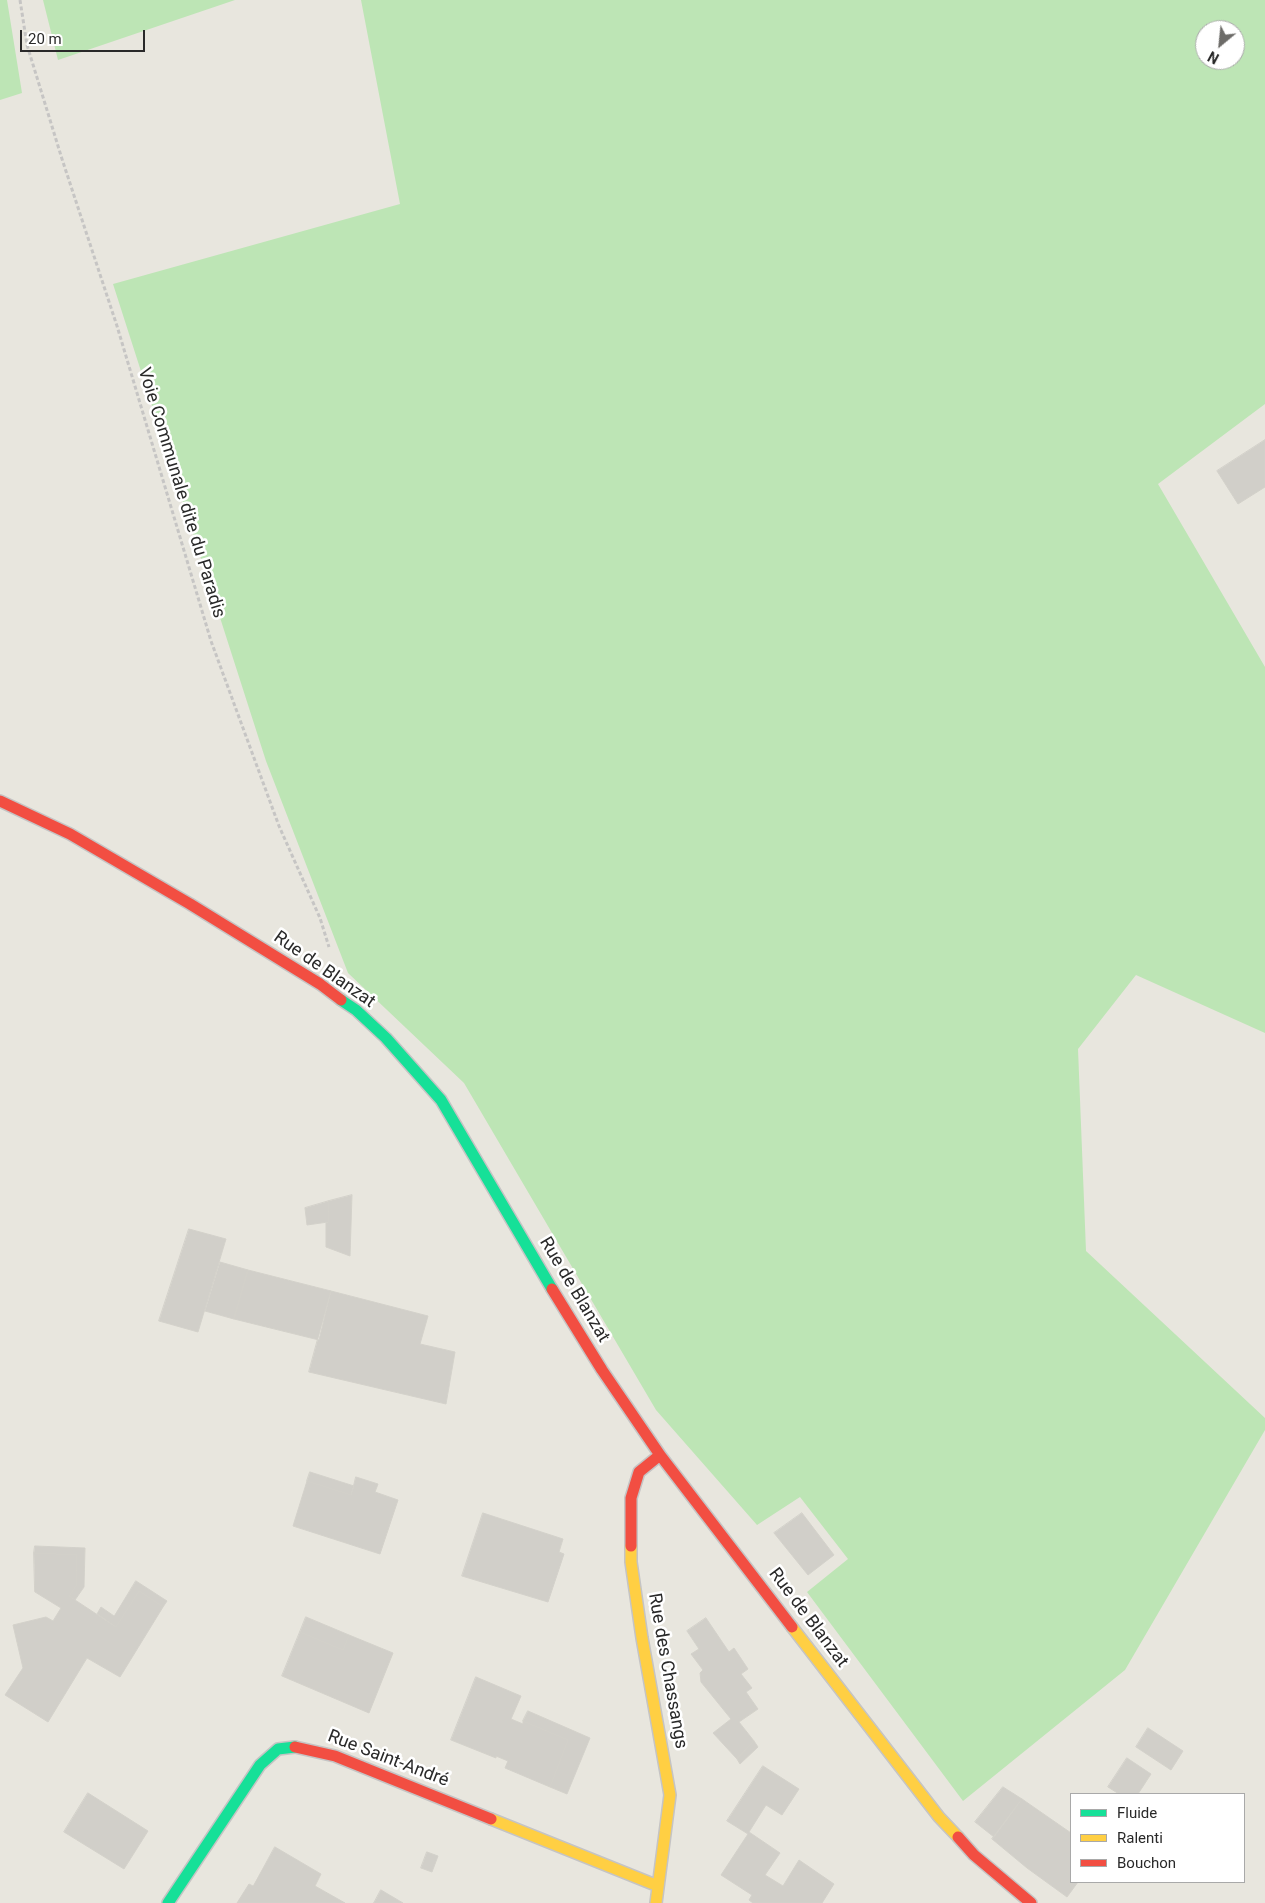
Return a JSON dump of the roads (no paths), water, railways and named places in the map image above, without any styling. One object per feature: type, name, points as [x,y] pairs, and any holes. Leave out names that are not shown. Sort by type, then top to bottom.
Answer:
[{"type":"street","name":"Rue de Blanzat","points":[[0,801],[70,834],[190,904],[320,984],[356,1010],[386,1038],[441,1100],[552,1289],[602,1370],[660,1455],[939,1817],[974,1855],[1031,1903]]},
{"type":"street","name":"Rue des Chassangs","points":[[656,1903],[670,1795],[642,1638],[632,1562],[631,1498],[639,1472],[660,1455]]},
{"type":"street","name":"Rue Saint-André","points":[[168,1903],[260,1766],[278,1749],[289,1748],[316,1750],[335,1756],[658,1886]]}]
